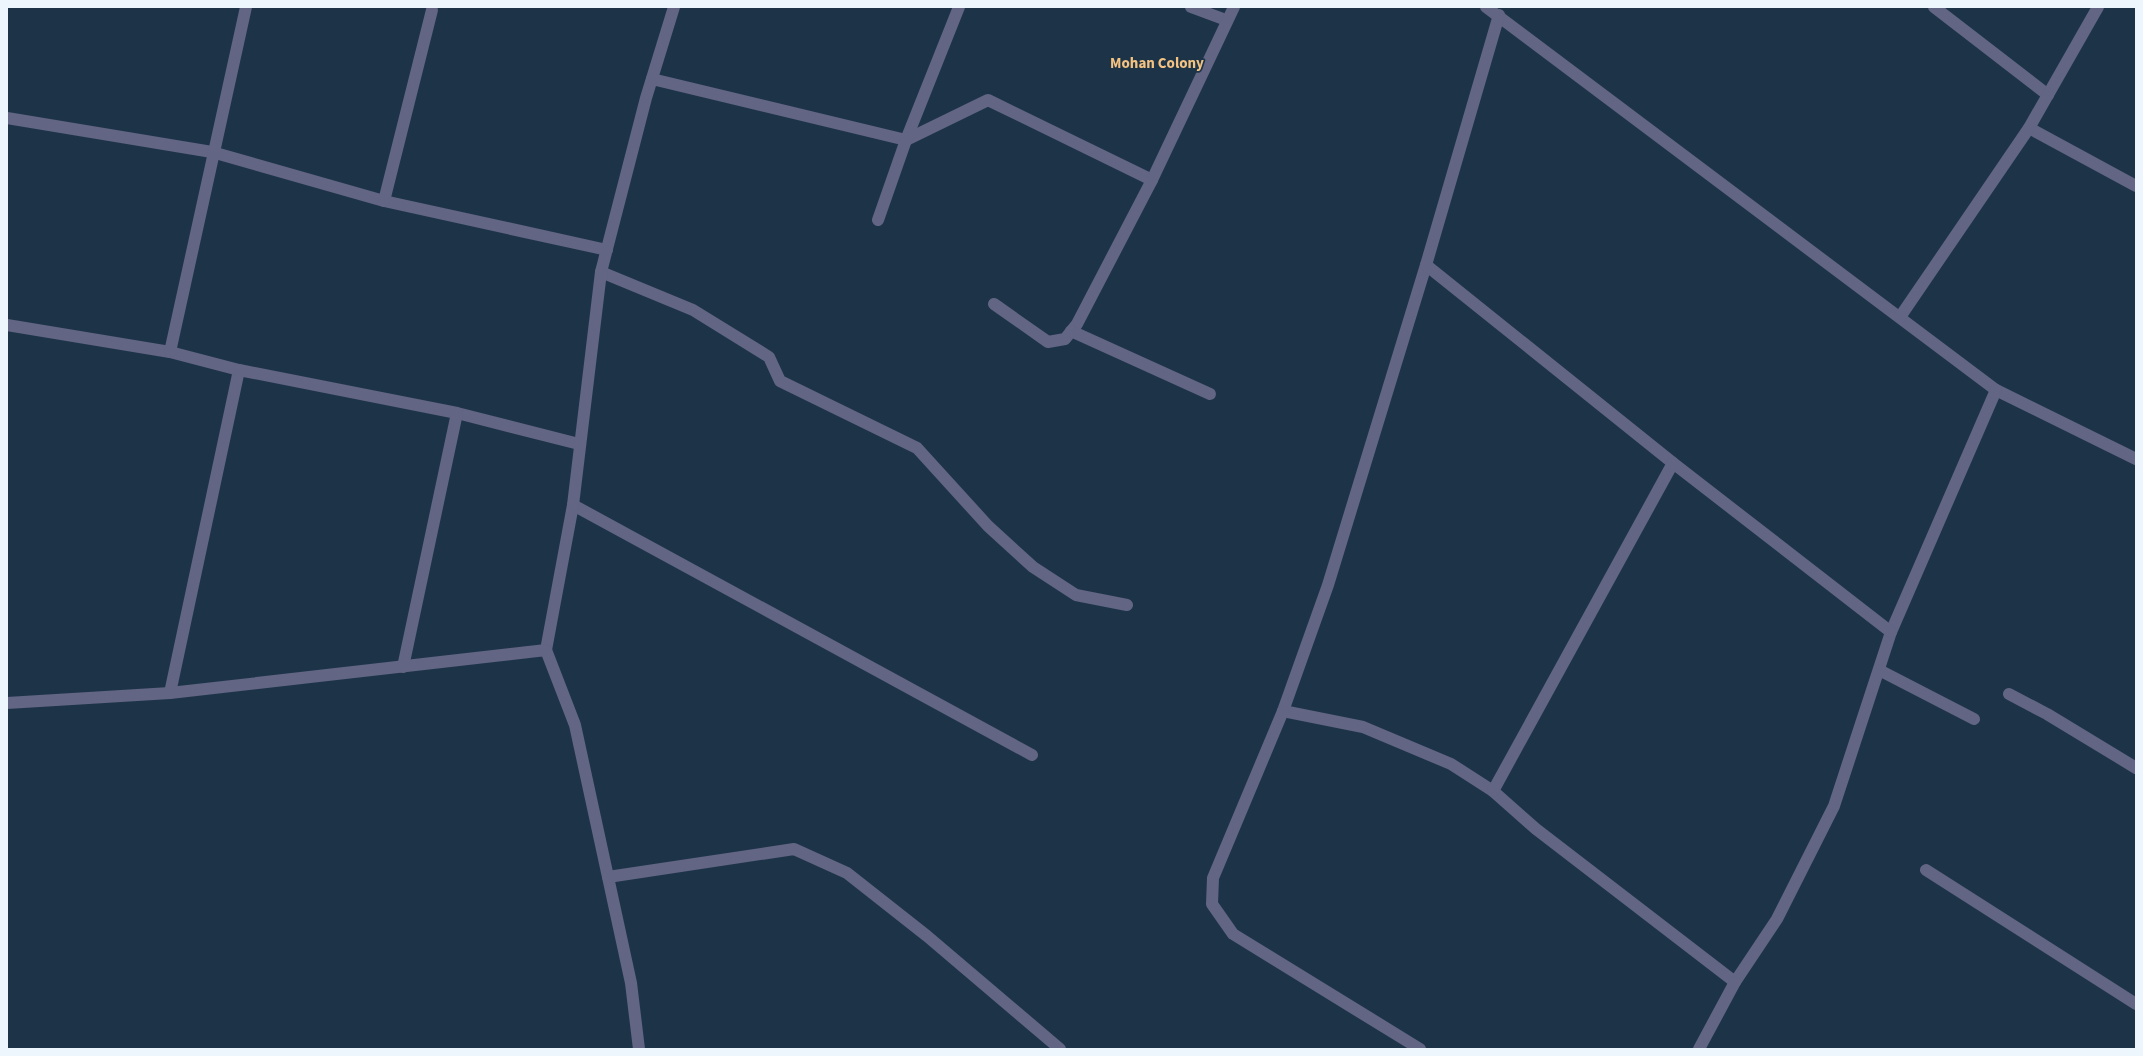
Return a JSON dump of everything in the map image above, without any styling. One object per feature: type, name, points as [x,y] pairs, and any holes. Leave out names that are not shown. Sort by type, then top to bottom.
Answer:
[{"type":"street","points":[[170,352],[212,152],[246,7]]},
{"type":"street","points":[[640,1049],[631,983],[574,725],[546,650],[573,505],[579,444],[601,272],[652,79],[674,7]]},
{"type":"street","points":[[878,220],[906,140],[959,7]]},
{"type":"street","points":[[1192,7],[1226,20]]},
{"type":"street","points":[[994,304],[1048,342],[1065,339],[1077,324],[1152,180],[1226,20],[1234,7]]},
{"type":"street","points":[[1486,7],[1499,15],[1617,107],[1996,390],[2136,459]]},
{"type":"street","points":[[1934,7],[2048,95]]},
{"type":"street","points":[[1900,317],[2029,128],[2098,7]]},
{"type":"street","points":[[384,201],[432,10]]},
{"type":"street","points":[[1420,1049],[1234,934],[1212,904],[1213,878],[1283,711],[1328,585],[1426,265],[1499,15]]},
{"type":"street","points":[[652,79],[906,140],[988,100],[1152,180]]},
{"type":"street","points":[[7,118],[212,152],[384,201],[607,250]]},
{"type":"street","points":[[2029,128],[2136,186]]},
{"type":"street","points":[[1426,265],[1673,463],[1891,632]]},
{"type":"street","points":[[601,272],[693,310],[769,357],[780,381],[917,448],[988,526],[1033,566],[1076,595],[1127,605]]},
{"type":"street","points":[[7,325],[170,352],[239,370],[457,413],[579,444]]},
{"type":"street","points":[[1071,331],[1210,394]]},
{"type":"street","points":[[170,693],[239,370]]},
{"type":"street","points":[[1699,1049],[1735,982],[1776,919],[1834,806],[1891,632],[1996,390]]},
{"type":"street","points":[[403,667],[457,413]]},
{"type":"street","points":[[1493,791],[1673,463]]},
{"type":"street","points":[[573,505],[1032,755]]},
{"type":"street","points":[[7,703],[170,693],[546,650]]},
{"type":"street","points":[[1879,670],[1974,719]]},
{"type":"street","points":[[2009,694],[2047,714],[2136,768]]},
{"type":"street","points":[[1283,711],[1363,726],[1451,764],[1493,791],[1536,830],[1735,982]]},
{"type":"street","points":[[608,877],[794,849],[847,873],[926,936],[1060,1049]]},
{"type":"street","points":[[1926,870],[2136,1004]]},
{"type":"district","name":"Mohan Colony","points":[[1157,63]]}]
